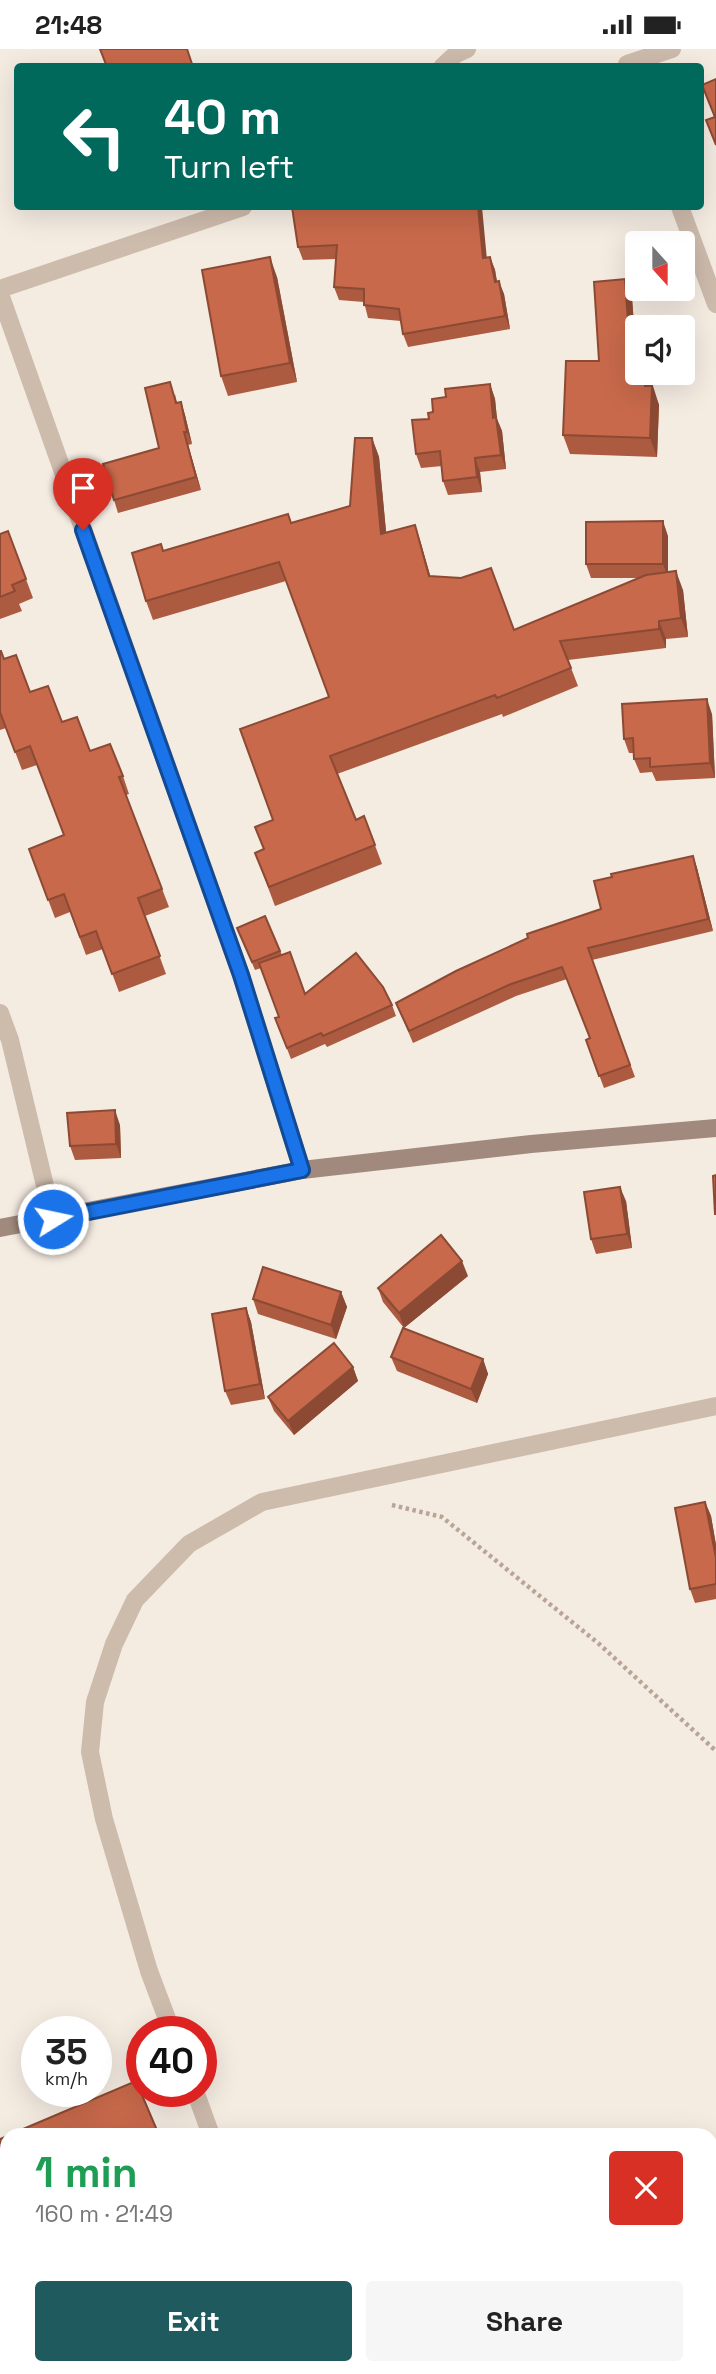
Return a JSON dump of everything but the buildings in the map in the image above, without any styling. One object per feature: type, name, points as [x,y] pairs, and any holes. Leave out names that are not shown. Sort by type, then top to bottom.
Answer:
[{"type":"street","points":[[446,63],[467,49]]},
{"type":"street","points":[[625,60],[673,49]]},
{"type":"street","points":[[0,289],[234,210]]},
{"type":"street","points":[[681,210],[716,304]]},
{"type":"street","points":[[0,295],[241,975],[302,1170]]},
{"type":"street","points":[[0,1013],[53,1219]]},
{"type":"street","points":[[0,1228],[302,1170],[531,1143],[716,1128]]},
{"type":"street","points":[[166,2016],[149,1971],[108,1832],[90,1752],[95,1702],[114,1644],[135,1600],[189,1544],[262,1502],[716,1406]]},
{"type":"street","points":[[201,2107],[208,2128]]},
{"type":"path","points":[[390,1504],[442,1517],[598,1643],[716,1751]]},
{"type":"route","points":[[53,1219],[302,1170],[241,975],[83,530]]}]
